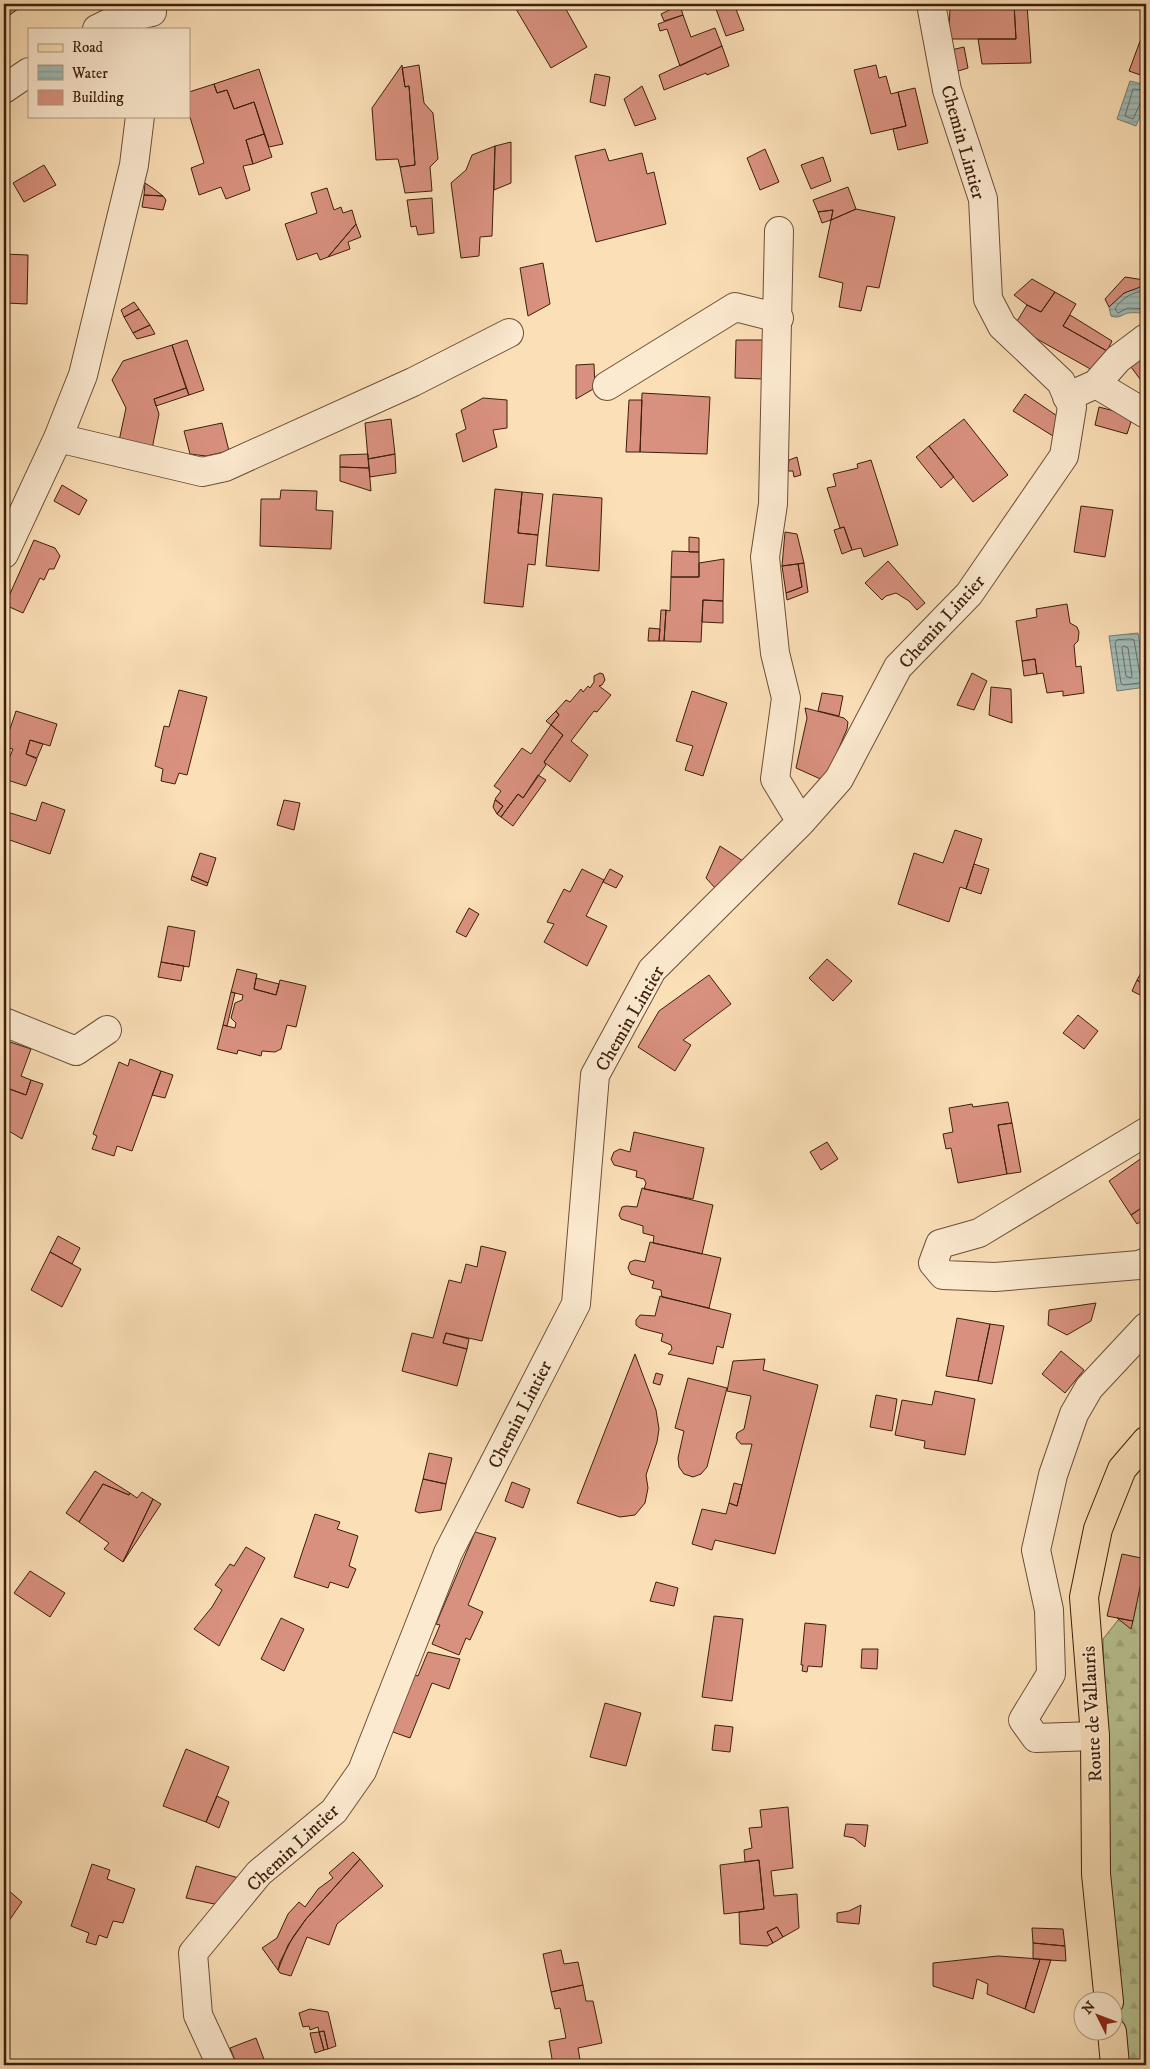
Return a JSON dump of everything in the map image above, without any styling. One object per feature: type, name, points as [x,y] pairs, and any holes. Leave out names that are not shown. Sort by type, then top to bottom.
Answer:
[{"type":"main road","name":"Route de Vallauris","points":[[1108,1992],[1096,1874],[1095,1736],[1084,1597],[1098,1529],[1122,1469],[1146,1442]]},
{"type":"main road","points":[[1113,2042],[1115,2065]]},
{"type":"street","name":"Chemin Lintier","points":[[221,2065],[198,2015],[193,1953],[259,1873],[334,1811],[362,1771],[448,1552],[576,1304],[595,1075],[652,970],[801,822],[839,779],[898,667],[969,594],[1064,456],[1072,407],[1062,382],[1002,326],[988,299],[982,200],[947,90],[930,4]]},
{"type":"street","points":[[99,28],[111,22],[152,15]]},
{"type":"street","points":[[4,89],[28,73]]},
{"type":"street","points":[[4,554],[58,438],[83,375],[134,164],[140,118]]},
{"type":"street","points":[[779,232],[779,318],[773,504],[765,557],[775,653],[786,698],[775,780],[801,822]]},
{"type":"street","points":[[607,386],[735,307],[779,318]]},
{"type":"street","points":[[58,438],[202,472],[225,467],[413,382],[509,333]]},
{"type":"street","points":[[1068,397],[1096,384],[1118,359],[1146,338]]},
{"type":"street","points":[[1096,384],[1146,414]]},
{"type":"street","points":[[4,1022],[76,1051],[107,1030]]},
{"type":"street","points":[[1146,1132],[979,1233],[940,1244],[933,1263],[943,1275],[995,1276],[1140,1265],[1146,1262]]},
{"type":"street","points":[[1095,1736],[1036,1738],[1023,1720],[1051,1674],[1050,1610],[1036,1550],[1053,1475],[1074,1414],[1089,1388],[1146,1327]]},
{"type":"green space","points":[[1146,1585],[1146,2065],[1116,2065],[1115,2042],[1122,2042],[1122,1992],[1114,1992],[1103,1639]]},
{"type":"water","points":[[1130,81],[1146,85],[1146,102],[1136,126],[1117,119]]},
{"type":"water","points":[[1143,286],[1146,287],[1146,314],[1128,313],[1118,317],[1111,316],[1109,307],[1116,299],[1128,291]]},
{"type":"water","points":[[1138,633],[1146,687],[1117,691],[1109,636]]},
{"type":"building","points":[[4,4],[25,4],[4,19]]},
{"type":"building","points":[[513,4],[563,4],[587,47],[551,68]]},
{"type":"building","points":[[734,4],[744,30],[726,36],[716,9]]},
{"type":"building","points":[[950,4],[1014,4],[1016,39],[949,39]]},
{"type":"building","points":[[1014,4],[1027,4],[1031,63],[982,64],[978,39],[1016,39]]},
{"type":"building","points":[[680,5],[683,15],[664,21],[661,14]]},
{"type":"building","points":[[683,15],[691,37],[715,28],[722,46],[680,66],[667,29],[660,31],[658,24]]},
{"type":"building","points":[[1146,25],[1146,77],[1129,71]]},
{"type":"building","points":[[722,46],[729,66],[664,90],[659,75]]},
{"type":"building","points":[[964,47],[968,68],[955,72],[951,50]]},
{"type":"building","points":[[402,65],[405,87],[409,86],[415,165],[400,167],[398,159],[376,160],[372,108]]},
{"type":"building","points":[[419,65],[424,103],[433,113],[438,159],[430,167],[432,191],[405,193],[400,167],[415,165],[409,86],[405,87],[402,68]]},
{"type":"building","points":[[876,65],[879,78],[886,76],[891,94],[898,92],[906,126],[871,134],[854,70]]},
{"type":"building","points":[[259,69],[283,144],[269,147],[254,102],[234,109],[227,90],[217,93],[214,84]]},
{"type":"building","points":[[595,74],[610,77],[605,106],[590,102]]},
{"type":"building","points":[[214,84],[217,93],[227,90],[234,109],[254,102],[264,134],[246,140],[253,164],[243,166],[250,190],[226,199],[221,187],[199,195],[191,168],[204,163],[190,117],[190,92]]},
{"type":"building","points":[[642,86],[656,119],[635,126],[624,99]]},
{"type":"building","points":[[915,88],[928,143],[898,150],[893,129],[906,126],[898,92]]},
{"type":"building","points":[[264,134],[272,157],[253,164],[246,140]]},
{"type":"building","points":[[511,142],[511,183],[494,190],[495,146]]},
{"type":"building","points":[[495,146],[492,236],[480,237],[479,256],[461,258],[451,183],[466,170],[472,155]]},
{"type":"building","points":[[605,149],[609,161],[642,153],[647,174],[654,172],[666,224],[596,242],[575,156]]},
{"type":"building","points":[[765,149],[779,182],[760,190],[747,158]]},
{"type":"building","points":[[823,157],[831,181],[811,189],[801,165]]},
{"type":"building","points":[[44,165],[56,185],[24,202],[13,183]]},
{"type":"building","points":[[145,183],[154,189],[163,196],[144,195]]},
{"type":"building","points":[[848,187],[856,209],[831,220],[833,210],[818,212],[813,200]]},
{"type":"building","points":[[327,188],[334,210],[341,207],[343,213],[352,210],[356,224],[328,257],[320,260],[317,253],[297,260],[285,224],[317,213],[311,193]]},
{"type":"building","points":[[144,195],[163,196],[166,200],[163,210],[142,207]]},
{"type":"building","points":[[432,198],[434,233],[418,235],[416,226],[411,227],[407,200]]},
{"type":"building","points":[[856,209],[895,217],[879,288],[867,286],[861,311],[839,307],[843,283],[819,277],[831,220]]},
{"type":"building","points":[[833,210],[831,220],[822,223],[818,212]]},
{"type":"building","points":[[356,224],[361,237],[348,242],[350,249],[328,257]]},
{"type":"building","points":[[4,254],[28,255],[27,304],[6,303],[4,318]]},
{"type":"building","points":[[543,263],[550,304],[528,316],[520,268]]},
{"type":"building","points":[[1125,277],[1144,280],[1143,286],[1124,293],[1109,307],[1105,299]]},
{"type":"building","points":[[1032,279],[1055,292],[1041,312],[1027,305],[1014,295]]},
{"type":"building","points":[[1055,292],[1076,304],[1063,326],[1107,351],[1094,371],[1014,326],[1027,305],[1041,312]]},
{"type":"building","points":[[134,302],[139,309],[124,317],[121,310]]},
{"type":"building","points":[[139,309],[150,325],[133,333],[124,317]]},
{"type":"building","points":[[1070,315],[1112,341],[1107,351],[1063,326]]},
{"type":"building","points":[[150,325],[155,334],[137,339],[133,333]]},
{"type":"building","points":[[187,340],[204,390],[189,395],[172,345]]},
{"type":"building","points":[[736,340],[765,340],[764,379],[735,378]]},
{"type":"building","points":[[172,345],[186,388],[154,399],[159,414],[152,449],[119,441],[126,408],[112,380],[123,361]]},
{"type":"building","points":[[1146,355],[1146,387],[1131,367]]},
{"type":"building","points":[[594,364],[595,388],[576,399],[576,365]]},
{"type":"building","points":[[186,388],[189,395],[156,406],[154,399]]},
{"type":"building","points":[[642,393],[710,397],[707,454],[640,452]]},
{"type":"building","points":[[1025,394],[1063,420],[1053,436],[1013,411]]},
{"type":"building","points":[[483,398],[507,400],[507,428],[493,430],[497,447],[463,462],[456,434],[466,429],[461,410]]},
{"type":"building","points":[[629,400],[642,400],[640,452],[626,452]]},
{"type":"building","points":[[1099,407],[1133,416],[1127,434],[1095,425]]},
{"type":"building","points":[[391,419],[395,454],[368,459],[365,423]]},
{"type":"building","points":[[964,419],[1008,475],[973,502],[929,446]]},
{"type":"building","points":[[222,423],[229,451],[206,456],[190,454],[184,431]]},
{"type":"building","points":[[929,446],[954,477],[941,488],[916,457]]},
{"type":"building","points":[[368,454],[369,468],[340,467],[340,455]]},
{"type":"building","points":[[395,454],[396,473],[370,477],[368,459]]},
{"type":"building","points":[[797,457],[801,475],[794,477],[793,471],[788,471],[789,460]]},
{"type":"building","points":[[871,460],[898,545],[864,557],[861,548],[852,550],[844,527],[840,528],[827,488],[836,486],[833,474],[858,468],[857,464]]},
{"type":"building","points":[[340,467],[369,468],[371,491],[340,481]]},
{"type":"building","points":[[62,485],[87,500],[79,515],[54,501]]},
{"type":"building","points":[[495,489],[522,492],[518,533],[538,535],[535,565],[528,564],[523,607],[484,603]]},
{"type":"building","points":[[281,490],[317,491],[316,510],[333,511],[331,549],[260,546],[261,499],[280,499]]},
{"type":"building","points":[[522,492],[543,494],[538,535],[518,533]]},
{"type":"building","points":[[553,494],[602,498],[599,571],[546,566]]},
{"type":"building","points":[[1081,506],[1113,510],[1105,557],[1074,552]]},
{"type":"building","points":[[844,527],[852,550],[842,554],[834,530]]},
{"type":"building","points":[[785,532],[797,534],[804,563],[782,566]]},
{"type":"building","points":[[689,537],[699,538],[699,552],[689,552]]},
{"type":"building","points":[[34,540],[55,548],[60,556],[54,569],[49,569],[44,580],[40,578],[23,613],[5,605]]},
{"type":"building","points":[[672,551],[699,552],[699,577],[671,577]]},
{"type":"building","points":[[724,559],[723,601],[703,600],[701,642],[664,641],[666,610],[670,611],[671,577],[699,577],[699,563]]},
{"type":"building","points":[[888,561],[925,603],[917,610],[909,601],[896,593],[886,596],[882,600],[865,583]]},
{"type":"building","points":[[804,563],[808,592],[787,600],[786,593],[802,587],[798,564]]},
{"type":"building","points":[[798,564],[802,587],[786,593],[782,566]]},
{"type":"building","points":[[703,600],[723,601],[723,623],[702,622]]},
{"type":"building","points":[[1067,604],[1070,623],[1077,627],[1079,632],[1078,641],[1074,645],[1076,667],[1081,666],[1084,693],[1063,696],[1063,691],[1047,693],[1043,673],[1037,674],[1035,659],[1022,661],[1016,621],[1037,617],[1036,609]]},
{"type":"building","points":[[661,610],[666,610],[664,641],[659,641]]},
{"type":"building","points":[[649,628],[660,629],[659,641],[648,641]]},
{"type":"building","points":[[1035,659],[1037,674],[1024,676],[1022,661]]},
{"type":"building","points":[[600,673],[603,674],[605,680],[599,686],[611,695],[597,712],[594,711],[571,741],[588,755],[570,782],[544,762],[563,735],[551,725],[559,715],[556,711],[566,700],[570,702],[581,689],[583,692],[588,686],[590,688],[594,682],[594,676]]},
{"type":"building","points":[[972,673],[987,681],[974,710],[957,705]]},
{"type":"building","points":[[991,687],[1011,689],[1012,723],[989,715]]},
{"type":"building","points":[[179,690],[207,697],[187,775],[179,773],[175,784],[161,781],[163,769],[155,766],[164,726],[169,727]]},
{"type":"building","points":[[692,691],[727,703],[703,776],[685,770],[693,746],[676,741]]},
{"type":"building","points":[[822,693],[843,696],[839,716],[818,711]]},
{"type":"building","points":[[805,708],[844,718],[848,722],[847,729],[825,781],[796,768],[807,718]]},
{"type":"building","points":[[16,711],[57,724],[50,746],[30,740],[26,754],[37,759],[26,786],[4,779],[4,771],[13,749],[4,747]]},
{"type":"building","points":[[556,711],[559,715],[551,725],[546,721]]},
{"type":"building","points":[[551,725],[563,735],[544,762],[546,765],[523,798],[518,794],[501,817],[497,814],[503,806],[495,799],[501,791],[494,786],[522,748],[531,754]]},
{"type":"building","points":[[30,740],[43,744],[37,758],[26,754]]},
{"type":"building","points":[[538,775],[546,780],[513,826],[501,817],[518,794],[523,798]]},
{"type":"building","points":[[284,800],[300,803],[294,830],[277,825]]},
{"type":"building","points":[[495,800],[503,806],[497,814],[493,807]]},
{"type":"building","points":[[42,802],[65,810],[50,854],[4,838],[4,811],[36,821]]},
{"type":"building","points":[[955,830],[982,839],[966,889],[960,887],[949,922],[898,904],[914,853],[943,863]]},
{"type":"building","points":[[720,846],[743,861],[716,889],[706,878]]},
{"type":"building","points":[[200,853],[216,858],[208,883],[192,876]]},
{"type":"building","points":[[974,864],[989,869],[981,894],[966,889]]},
{"type":"building","points":[[582,869],[604,880],[586,916],[607,926],[587,966],[544,942],[554,924],[547,922],[564,889],[570,892]]},
{"type":"building","points":[[610,869],[623,876],[616,888],[603,882]]},
{"type":"building","points":[[192,876],[208,883],[207,886],[191,880]]},
{"type":"building","points":[[469,908],[479,914],[466,937],[456,932]]},
{"type":"building","points":[[168,926],[195,931],[189,967],[161,962]]},
{"type":"building","points":[[827,959],[852,981],[833,1001],[809,978]]},
{"type":"building","points":[[161,962],[184,966],[181,981],[158,977]]},
{"type":"building","points":[[1146,964],[1146,986],[1137,980]]},
{"type":"building","points":[[237,969],[257,974],[254,989],[276,995],[280,980],[306,986],[296,1027],[287,1025],[281,1049],[275,1052],[262,1051],[261,1056],[238,1050],[237,1054],[217,1049],[223,1025],[235,1028],[236,1023],[231,1018],[235,1003],[242,1000],[243,995],[231,992]]},
{"type":"building","points":[[709,975],[731,1004],[683,1040],[691,1045],[675,1071],[638,1047],[659,1011]]},
{"type":"building","points":[[256,978],[279,984],[276,995],[254,989]]},
{"type":"building","points":[[1137,980],[1146,986],[1146,998],[1132,991]]},
{"type":"building","points":[[231,992],[235,993],[227,1026],[223,1025]]},
{"type":"building","points":[[1078,1015],[1098,1031],[1084,1049],[1063,1033]]},
{"type":"building","points":[[4,1040],[31,1049],[21,1076],[31,1080],[26,1095],[4,1087]]},
{"type":"building","points":[[130,1059],[161,1071],[132,1151],[117,1146],[114,1156],[92,1149],[97,1136],[93,1134],[119,1062],[128,1066]]},
{"type":"building","points":[[161,1071],[173,1075],[165,1098],[152,1095]]},
{"type":"building","points":[[31,1080],[43,1084],[22,1139],[4,1128],[4,1087],[26,1095]]},
{"type":"building","points":[[1008,1102],[1012,1123],[998,1125],[1007,1174],[958,1183],[951,1148],[946,1149],[943,1134],[953,1132],[949,1108],[972,1104],[973,1107]]},
{"type":"building","points":[[1012,1123],[1021,1172],[1007,1174],[998,1125]]},
{"type":"building","points":[[634,1132],[704,1148],[693,1199],[644,1189],[646,1183],[644,1179],[636,1177],[637,1171],[614,1165],[611,1159],[614,1152],[620,1149],[630,1152]]},
{"type":"building","points":[[827,1142],[838,1159],[821,1170],[810,1152]]},
{"type":"building","points":[[1146,1155],[1146,1205],[1131,1215],[1109,1181]]},
{"type":"building","points":[[642,1188],[713,1205],[702,1254],[653,1243],[654,1236],[643,1233],[643,1226],[621,1219],[619,1215],[622,1207],[637,1207]]},
{"type":"building","points":[[1146,1205],[1146,1218],[1137,1224],[1131,1215]]},
{"type":"building","points":[[58,1236],[80,1248],[72,1264],[50,1252]]},
{"type":"building","points":[[650,1242],[721,1258],[709,1308],[662,1297],[661,1290],[652,1288],[654,1281],[631,1274],[628,1268],[630,1262],[635,1260],[645,1262]]},
{"type":"building","points":[[481,1246],[506,1252],[482,1341],[446,1333],[443,1343],[467,1349],[457,1386],[402,1371],[412,1333],[433,1338],[449,1280],[461,1283],[466,1264],[477,1267]]},
{"type":"building","points":[[50,1252],[81,1269],[62,1307],[31,1290]]},
{"type":"building","points":[[660,1296],[731,1314],[723,1348],[717,1346],[713,1364],[668,1354],[672,1349],[671,1345],[661,1341],[663,1334],[640,1328],[636,1325],[636,1320],[640,1315],[655,1316]]},
{"type":"building","points":[[1096,1303],[1091,1321],[1067,1335],[1048,1325],[1049,1310]]},
{"type":"building","points":[[957,1318],[990,1324],[978,1381],[946,1376]]},
{"type":"building","points":[[990,1324],[1004,1326],[992,1384],[978,1381]]},
{"type":"building","points":[[446,1333],[469,1339],[467,1349],[443,1343]]},
{"type":"building","points":[[1061,1351],[1084,1370],[1065,1393],[1042,1374]]},
{"type":"building","points":[[635,1354],[656,1410],[659,1429],[657,1442],[646,1475],[648,1488],[645,1503],[635,1515],[620,1517],[577,1503]]},
{"type":"building","points":[[765,1359],[763,1370],[818,1385],[775,1554],[715,1540],[712,1550],[692,1544],[702,1509],[726,1514],[729,1503],[737,1506],[752,1444],[741,1444],[736,1438],[737,1433],[744,1429],[751,1396],[727,1391],[733,1361]]},
{"type":"building","points":[[656,1373],[663,1375],[660,1385],[653,1383]]},
{"type":"building","points":[[688,1378],[727,1388],[707,1467],[701,1474],[693,1477],[684,1474],[679,1467],[678,1458],[684,1431],[675,1428]]},
{"type":"building","points":[[935,1391],[975,1399],[965,1455],[924,1448],[925,1441],[895,1435],[902,1400],[932,1405]]},
{"type":"building","points":[[876,1395],[897,1399],[892,1431],[870,1427]]},
{"type":"building","points":[[429,1453],[452,1458],[446,1484],[423,1479]]},
{"type":"building","points":[[95,1471],[130,1493],[129,1495],[103,1484],[79,1522],[66,1513]]},
{"type":"building","points":[[423,1479],[446,1484],[441,1510],[419,1513],[415,1511]]},
{"type":"building","points":[[512,1482],[530,1489],[523,1508],[505,1501]]},
{"type":"building","points":[[734,1483],[742,1485],[737,1506],[729,1503]]},
{"type":"building","points":[[103,1484],[129,1495],[130,1493],[137,1498],[142,1492],[153,1499],[123,1562],[104,1549],[109,1543],[79,1522]]},
{"type":"building","points":[[153,1499],[161,1504],[123,1562]]},
{"type":"building","points":[[315,1514],[340,1522],[337,1529],[358,1536],[349,1566],[356,1569],[348,1588],[330,1582],[328,1588],[294,1577]]},
{"type":"building","points":[[475,1532],[496,1538],[468,1605],[483,1612],[470,1640],[466,1638],[459,1655],[432,1644],[440,1625],[436,1624]]},
{"type":"building","points":[[246,1547],[265,1558],[219,1646],[194,1629],[212,1607],[222,1590],[215,1585],[230,1564],[234,1566]]},
{"type":"building","points":[[1122,1554],[1146,1559],[1133,1621],[1107,1616]]},
{"type":"building","points":[[30,1571],[65,1593],[50,1617],[14,1593]]},
{"type":"building","points":[[656,1582],[678,1588],[674,1606],[650,1601]]},
{"type":"building","points":[[714,1616],[743,1619],[732,1701],[702,1697]]},
{"type":"building","points":[[281,1618],[304,1629],[284,1671],[261,1659]]},
{"type":"building","points":[[1117,1618],[1133,1621],[1131,1629]]},
{"type":"building","points":[[805,1623],[826,1625],[822,1667],[808,1666],[807,1672],[802,1671],[803,1665],[801,1665]]},
{"type":"building","points":[[862,1649],[878,1649],[877,1669],[861,1668]]},
{"type":"building","points":[[428,1652],[460,1659],[449,1689],[432,1683],[410,1738],[390,1731],[409,1673],[418,1676]]},
{"type":"building","points":[[605,1703],[641,1713],[626,1766],[590,1757]]},
{"type":"building","points":[[715,1725],[733,1727],[730,1752],[712,1750]]},
{"type":"building","points":[[186,1749],[229,1767],[206,1822],[163,1806]]},
{"type":"building","points":[[217,1796],[229,1802],[219,1828],[206,1822]]},
{"type":"building","points":[[788,1807],[793,1868],[771,1871],[774,1896],[797,1894],[799,1928],[783,1937],[777,1927],[767,1932],[773,1943],[767,1946],[740,1944],[739,1912],[764,1909],[759,1860],[745,1862],[744,1850],[752,1848],[749,1828],[762,1827],[760,1810]]},
{"type":"building","points":[[846,1824],[868,1825],[865,1847],[854,1838],[844,1836]]},
{"type":"building","points":[[353,1852],[360,1859],[306,1919],[288,1945],[278,1970],[262,1948],[277,1938],[288,1914],[299,1902],[305,1907],[318,1889],[333,1878],[329,1873]]},
{"type":"building","points":[[360,1859],[383,1886],[337,1924],[329,1945],[307,1937],[291,1976],[280,1973],[278,1970],[280,1962],[293,1937],[306,1919]]},
{"type":"building","points":[[759,1860],[764,1909],[724,1914],[720,1865]]},
{"type":"building","points":[[92,1864],[110,1870],[107,1879],[135,1889],[123,1923],[113,1921],[107,1938],[99,1935],[96,1945],[86,1942],[89,1933],[71,1926]]},
{"type":"building","points":[[196,1866],[239,1878],[219,1905],[186,1898]]},
{"type":"building","points":[[8,1890],[22,1902],[4,1928],[4,1896]]},
{"type":"building","points":[[861,1905],[859,1924],[837,1922],[837,1913],[849,1911]]},
{"type":"building","points":[[777,1927],[783,1937],[773,1943],[767,1932]]},
{"type":"building","points":[[1032,1928],[1063,1929],[1065,1946],[1033,1943]]},
{"type":"building","points":[[1033,1943],[1065,1946],[1066,1961],[1033,1959]]},
{"type":"building","points":[[561,1950],[564,1964],[578,1962],[583,1985],[551,1992],[543,1954]]},
{"type":"building","points":[[998,1956],[1040,1959],[1025,2009],[987,1994],[988,1984],[977,1979],[973,1999],[933,1986],[933,1963]]},
{"type":"building","points":[[1040,1959],[1051,1960],[1034,2013],[1025,2009]]},
{"type":"building","points":[[583,1985],[586,2001],[593,2001],[602,2043],[578,2048],[581,2065],[553,2065],[549,2041],[566,2038],[560,2008],[555,2009],[551,1992]]},
{"type":"building","points":[[310,2009],[328,2012],[336,2046],[328,2049],[324,2031],[319,2032],[318,2027],[310,2030],[309,2026],[303,2027],[299,2013]]},
{"type":"building","points":[[324,2031],[328,2049],[324,2050],[319,2032]]},
{"type":"building","points":[[319,2032],[324,2050],[315,2053],[310,2033]]},
{"type":"building","points":[[256,2038],[265,2062],[257,2065],[237,2065],[230,2048]]}]
